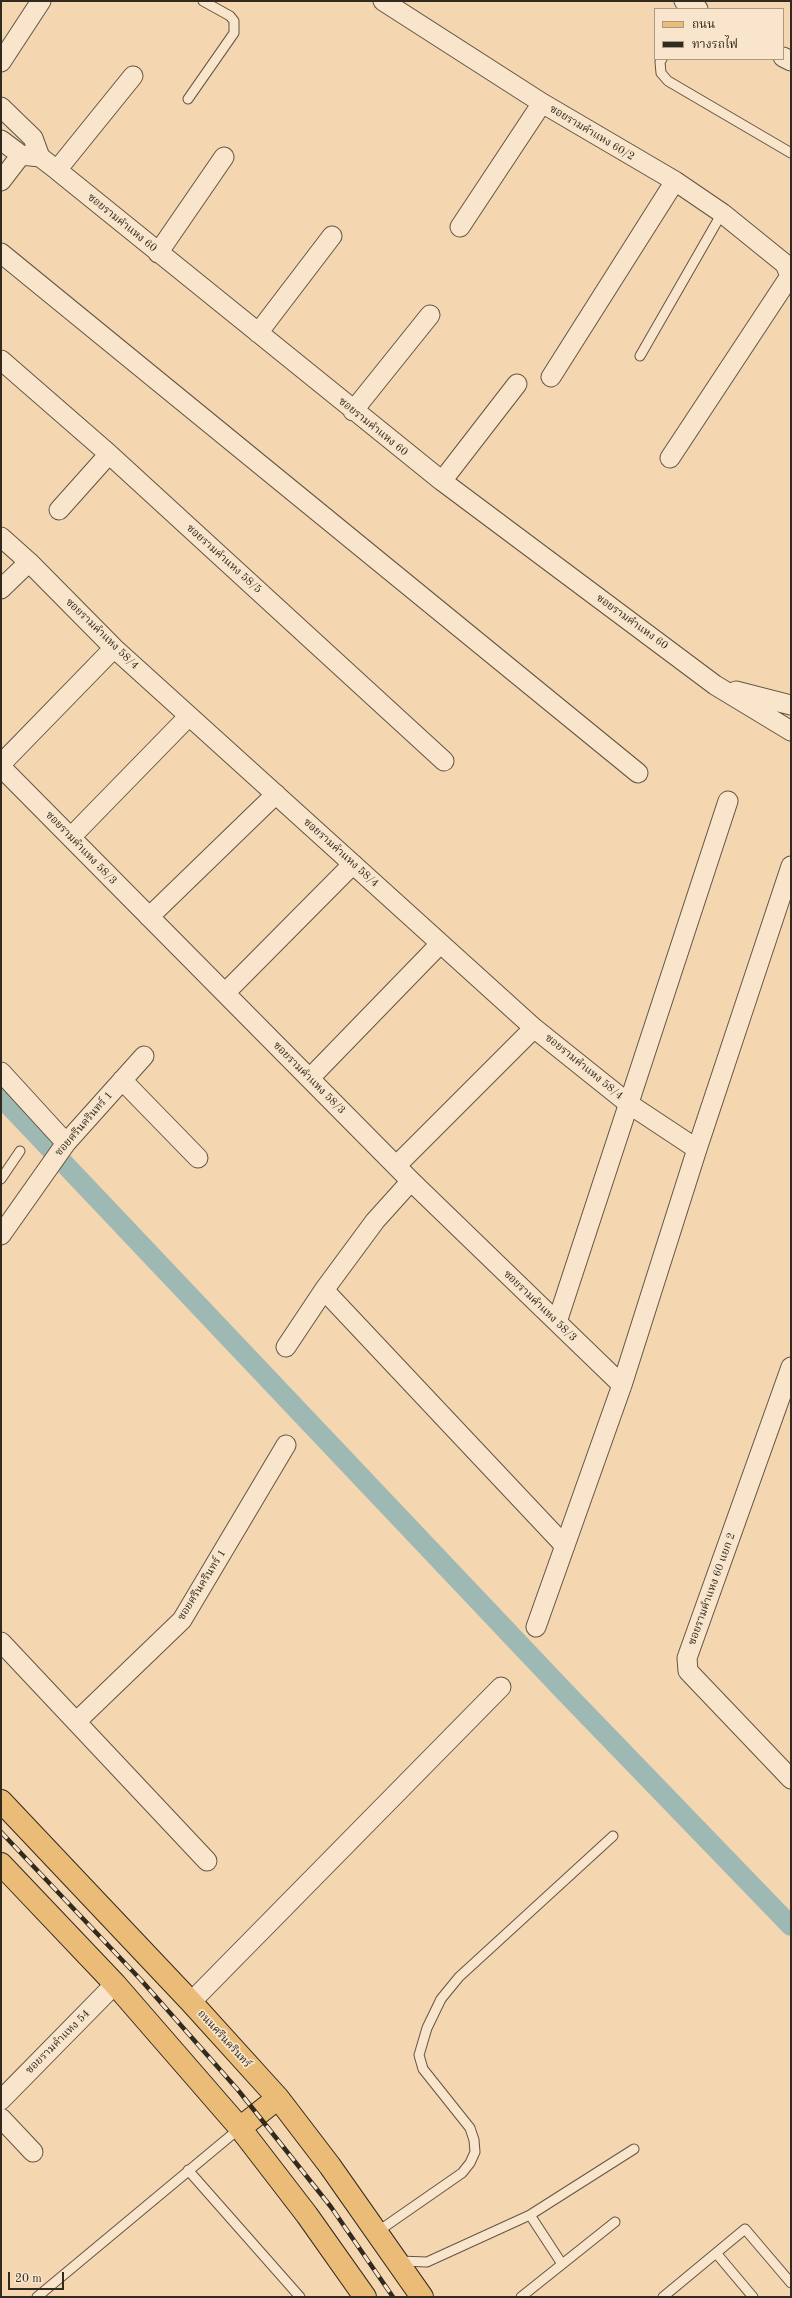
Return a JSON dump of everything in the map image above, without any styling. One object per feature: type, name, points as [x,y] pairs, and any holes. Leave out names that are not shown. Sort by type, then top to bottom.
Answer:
[{"type":"main road","name":"ถนนศรีนครินทร์","points":[[1,1801],[191,2002],[278,2098],[377,2232],[422,2297]]},
{"type":"main road","points":[[1,1864],[115,1984],[240,2128],[308,2215],[365,2297]]},
{"type":"main road","points":[[240,2128],[278,2098]]},
{"type":"street","points":[[1,62],[41,1]]},
{"type":"street","name":"ซอยรามคำแหง 60/2","points":[[383,1],[542,103],[676,181],[722,213],[773,252],[785,264],[790,276],[670,458]]},
{"type":"street","points":[[57,170],[133,76]]},
{"type":"street","points":[[460,227],[542,103]]},
{"type":"street","points":[[1,107],[33,138],[40,158]]},
{"type":"street","name":"ซอยรามคำแหง 60","points":[[1,140],[21,155],[40,158],[57,170],[442,481],[715,685],[791,731]]},
{"type":"street","points":[[1,181],[21,155]]},
{"type":"street","points":[[158,253],[224,157]]},
{"type":"street","points":[[551,377],[676,181]]},
{"type":"street","points":[[258,333],[332,236]]},
{"type":"street","points":[[1,253],[638,773]]},
{"type":"street","points":[[353,410],[430,316]]},
{"type":"street","name":"ซอยรามคำแหง 58/5","points":[[1,360],[109,454],[444,761]]},
{"type":"street","points":[[442,481],[517,384]]},
{"type":"street","points":[[59,510],[109,454]]},
{"type":"street","name":"ซอยรามคำแหง 58/4","points":[[1,538],[29,562],[114,648],[534,1028],[629,1104],[697,1149]]},
{"type":"street","points":[[1,589],[29,562]]},
{"type":"street","points":[[1,766],[114,648]]},
{"type":"street","name":"ซอยรามคำแหง 60","points":[[715,685],[791,705]]},
{"type":"street","points":[[71,837],[189,716]]},
{"type":"street","name":"ซอยรามคำแหง 58/3","points":[[1,766],[411,1181],[622,1385]]},
{"type":"street","points":[[149,917],[276,794]]},
{"type":"street","points":[[557,1322],[728,801]]},
{"type":"street","points":[[225,993],[353,864]]},
{"type":"street","points":[[536,1627],[622,1385],[697,1149],[791,866]]},
{"type":"street","points":[[310,1078],[440,944]]},
{"type":"street","points":[[396,1166],[534,1028]]},
{"type":"street","name":"ซอยศรีนครินทร์ 1","points":[[1,1235],[63,1147],[144,1056]]},
{"type":"street","points":[[1,1072],[63,1147]]},
{"type":"street","points":[[122,1080],[198,1158]]},
{"type":"street","points":[[286,1347],[324,1290],[375,1221],[411,1181]]},
{"type":"street","points":[[324,1290],[565,1546]]},
{"type":"street","name":"ซอยรามคำแหง 60 แยก 2","points":[[791,1367],[687,1658],[688,1671],[791,1779]]},
{"type":"street","name":"ซอยศรีนครินทร์ 1","points":[[76,1722],[182,1620],[286,1445]]},
{"type":"street","points":[[1,1642],[207,1860]]},
{"type":"street","points":[[191,2002],[502,1687]]},
{"type":"street","name":"ซอยรามคำแหง 54","points":[[1,2100],[115,1984]]},
{"type":"street","points":[[1,2118],[33,2152]]},
{"type":"lane","points":[[188,99],[234,33],[234,21],[230,16],[203,1]]},
{"type":"lane","points":[[661,60],[660,62],[661,73],[668,81],[791,153]]},
{"type":"lane","points":[[640,356],[722,213]]},
{"type":"lane","points":[[1,1179],[20,1151]]},
{"type":"lane","points":[[377,2232],[462,2173],[470,2164],[475,2152],[474,2140],[470,2128],[423,2069],[419,2055],[427,2028],[441,2000],[459,1976],[613,1836]]},
{"type":"lane","points":[[37,2297],[240,2128]]},
{"type":"lane","points":[[397,2261],[427,2262],[530,2215],[634,2149]]},
{"type":"lane","points":[[188,2170],[300,2297]]},
{"type":"lane","points":[[530,2215],[562,2264]]},
{"type":"lane","points":[[521,2297],[615,2222]]},
{"type":"lane","points":[[663,2297],[745,2229],[791,2283]]},
{"type":"lane","points":[[716,2253],[753,2297]]},
{"type":"waterway","points":[[1,1097],[562,1689],[791,1926]]},
{"type":"railway","points":[[1,1832],[141,1980],[238,2090],[331,2207],[393,2297]]}]
